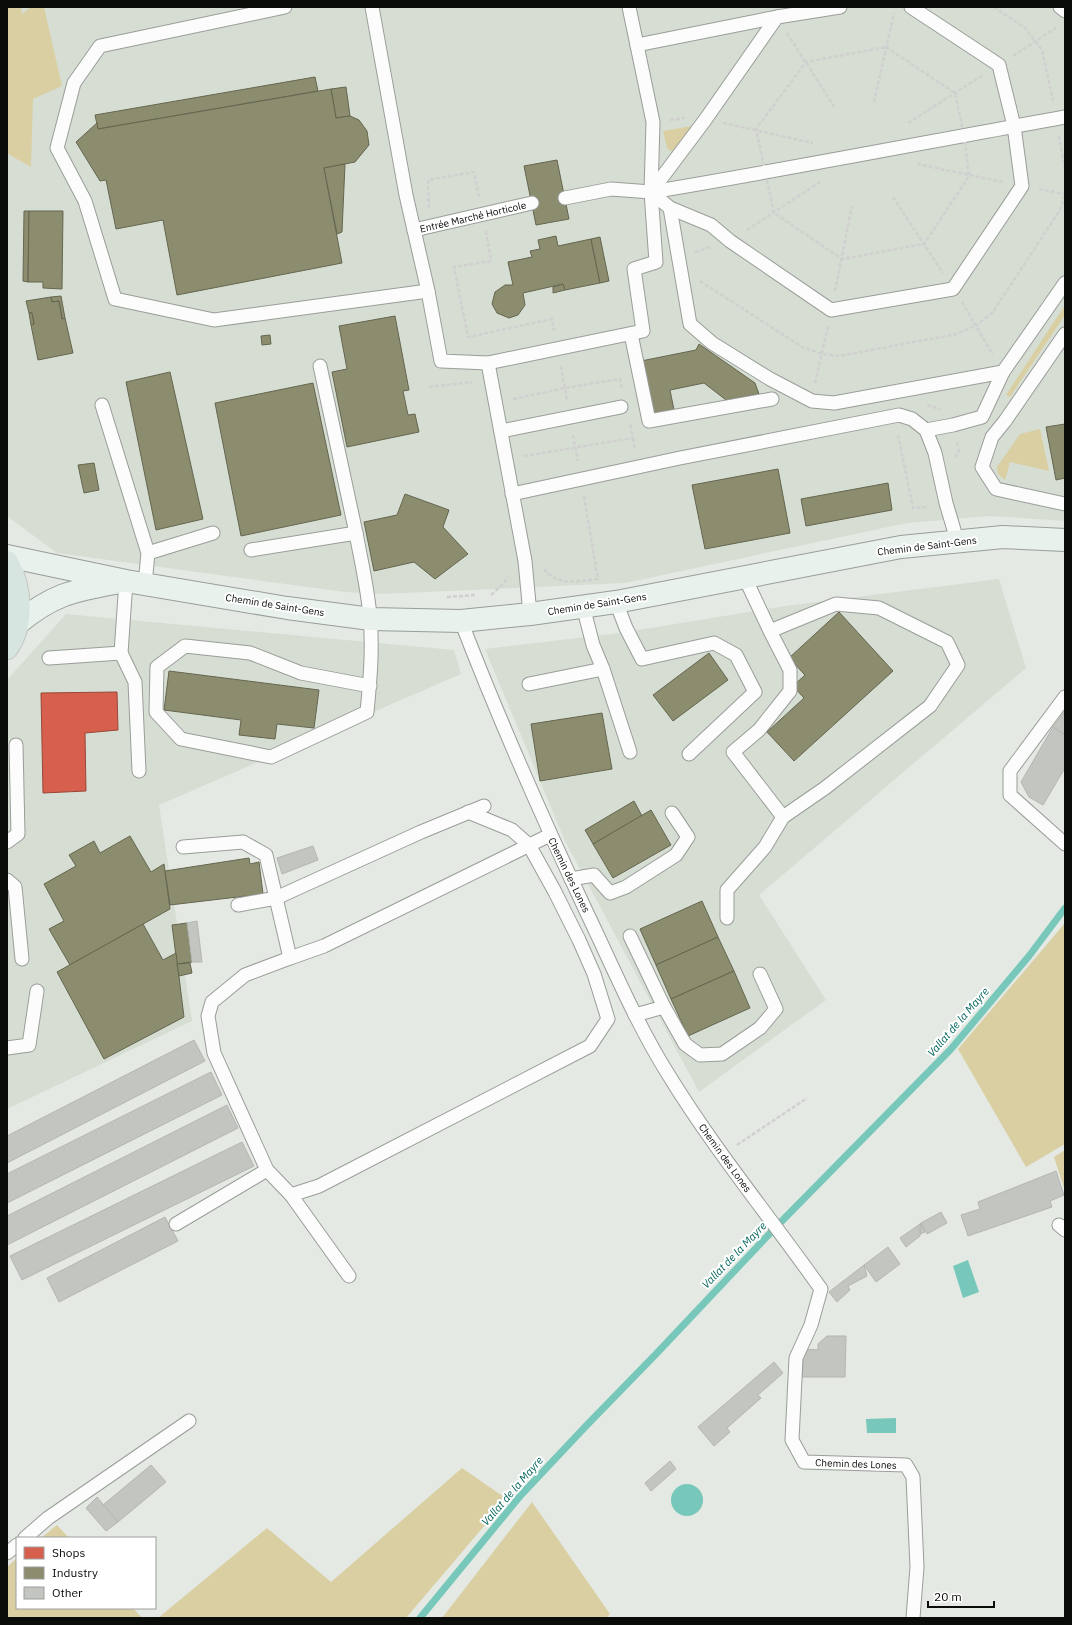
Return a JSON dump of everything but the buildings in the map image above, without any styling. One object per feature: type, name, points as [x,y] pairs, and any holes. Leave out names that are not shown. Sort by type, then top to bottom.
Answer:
[{"type":"main road","name":"Chemin de Saint-Gens","points":[[7,556],[136,582],[287,608],[370,619],[461,621],[530,614],[616,602],[901,547],[957,540],[1003,537],[1065,540]]},
{"type":"main road","points":[[7,562],[17,588],[19,606],[17,624],[7,648]]},
{"type":"main road","name":"Chemin de Saint-Gens","points":[[17,624],[36,608],[74,590],[136,582]]},
{"type":"lane","points":[[285,7],[100,46],[74,83],[57,148],[85,201],[115,299],[214,320],[428,291]]},
{"type":"lane","points":[[372,7],[406,195],[428,291],[441,361],[488,363],[637,332]]},
{"type":"lane","points":[[629,7],[654,122],[651,192],[656,262],[634,269],[637,332],[649,421],[772,399]]},
{"type":"lane","points":[[637,45],[777,17],[840,7]]},
{"type":"lane","points":[[651,192],[670,208],[711,225],[730,241],[831,310],[953,289],[1022,186],[1014,126],[999,65],[911,7]]},
{"type":"lane","points":[[1060,7],[1065,11]]},
{"type":"lane","points":[[651,192],[705,120],[777,17]]},
{"type":"lane","points":[[565,198],[611,189],[651,192],[1061,118]]},
{"type":"lane","name":"Entrée Marché Horticole","points":[[414,230],[532,204]]},
{"type":"lane","points":[[670,208],[690,324],[712,343],[770,379],[812,401],[834,403],[1003,372]]},
{"type":"lane","points":[[926,430],[953,425],[982,417],[1003,372],[1065,283]]},
{"type":"lane","points":[[1065,334],[1006,421],[992,437],[982,467],[996,489],[1065,504]]},
{"type":"lane","points":[[488,363],[525,561],[530,614]]},
{"type":"lane","points":[[320,366],[368,596],[370,619],[370,686],[367,712],[271,757],[181,739],[156,712],[157,667],[185,646],[250,653],[301,673],[370,686]]},
{"type":"lane","points":[[102,405],[148,553],[136,582],[121,653],[135,682],[139,771]]},
{"type":"lane","points":[[501,431],[620,407]]},
{"type":"lane","points":[[512,494],[657,462],[899,415],[912,419],[926,430],[935,453],[946,503],[957,540]]},
{"type":"lane","points":[[148,553],[213,533]]},
{"type":"lane","points":[[251,550],[356,533]]},
{"type":"lane","points":[[745,578],[790,670],[790,691],[759,730],[734,752],[783,817]]},
{"type":"lane","points":[[616,602],[626,628],[642,659],[714,643],[736,655],[755,692],[689,754]]},
{"type":"lane","points":[[727,918],[727,890],[765,847],[783,817],[825,788],[930,706],[958,665],[947,642],[879,608],[836,604],[770,631]]},
{"type":"lane","points":[[583,606],[593,645],[603,669],[630,752]]},
{"type":"lane","name":"Chemin des Lones","points":[[461,621],[494,707],[550,835],[635,1015],[667,1072],[703,1130],[783,1236],[821,1290],[811,1325],[796,1358],[792,1440],[804,1462],[906,1465],[913,1477],[918,1567],[913,1618]]},
{"type":"lane","points":[[49,658],[121,653]]},
{"type":"lane","points":[[529,684],[603,669]]},
{"type":"lane","points":[[1065,697],[1010,770],[1010,795],[1065,844]]},
{"type":"lane","points":[[7,842],[18,834],[16,745]]},
{"type":"lane","points":[[238,905],[276,898],[484,806]]},
{"type":"lane","points":[[291,1195],[319,1186],[590,1046],[608,1019],[594,974],[579,940],[552,885],[528,845],[512,830],[468,812]]},
{"type":"lane","points":[[571,879],[594,875],[610,893],[626,888],[676,855],[688,837],[672,814]]},
{"type":"lane","points":[[349,1276],[291,1195],[267,1170],[214,1053],[208,1016],[212,1002],[245,975],[324,946],[550,835]]},
{"type":"lane","points":[[183,847],[242,842],[266,855],[290,958]]},
{"type":"lane","points":[[7,880],[15,887],[22,960]]},
{"type":"lane","points":[[630,936],[664,1006],[685,1044],[700,1055],[722,1054],[760,1028],[776,1009],[760,974]]},
{"type":"lane","points":[[7,1048],[29,1045],[37,990]]},
{"type":"lane","points":[[635,1015],[664,1006]]},
{"type":"lane","points":[[176,1224],[267,1170]]},
{"type":"lane","points":[[26,1537],[48,1518],[189,1421]]},
{"type":"lane","points":[[7,1554],[16,1546]]},
{"type":"path","points":[[874,102],[896,7]]},
{"type":"path","points":[[994,7],[1025,28],[1042,50],[1061,118],[1065,171]]},
{"type":"path","points":[[777,17],[835,108]]},
{"type":"path","points":[[654,122],[684,118],[705,120],[756,129],[813,143]]},
{"type":"path","points":[[917,164],[1065,194]]},
{"type":"path","points":[[430,227],[428,180],[474,172],[483,215]]},
{"type":"path","points":[[496,405],[510,400],[565,388]]},
{"type":"path","points":[[898,435],[913,508],[930,507]]},
{"type":"path","points":[[439,597],[492,594],[504,584],[509,575],[509,563],[536,558],[548,573],[564,583],[598,579],[583,491]]},
{"type":"path","points":[[721,1154],[752,1136],[807,1098]]},
{"type":"shaded area","points":[[7,7],[1065,7],[1065,521],[990,516],[907,523],[625,583],[381,594],[345,592],[57,553],[7,516]]},
{"type":"shaded area","points":[[7,7],[21,7],[22,14],[31,7],[44,7],[62,86],[33,99],[31,167],[8,154]]},
{"type":"shaded area","points":[[692,126],[674,150],[670,151],[667,148],[663,131]]},
{"type":"shaded area","points":[[1065,305],[1065,315],[1010,397],[1006,395]]},
{"type":"shaded area","points":[[1040,429],[1049,471],[1010,462],[1005,480],[998,474],[997,467],[1020,434]]},
{"type":"shaded area","points":[[999,579],[1026,668],[759,895],[826,1000],[699,1092],[565,841],[485,649],[620,633],[785,606]]},
{"type":"shaded area","points":[[66,614],[454,650],[461,674],[159,805],[192,1021],[7,1109],[7,680]]},
{"type":"shaded area","points":[[1065,923],[1065,1144],[1026,1167],[958,1049]]},
{"type":"shaded area","points":[[1065,1150],[1065,1191],[1054,1157]]},
{"type":"shaded area","points":[[462,1468],[507,1499],[406,1618],[158,1618],[267,1528],[331,1582]]},
{"type":"shaded area","points":[[532,1502],[610,1614],[606,1618],[442,1618]]},
{"type":"shaded area","points":[[57,1525],[68,1537],[42,1537]]},
{"type":"shaded area","points":[[16,1559],[16,1609],[134,1609],[142,1618],[7,1618],[7,1567]]},
{"type":"water","points":[[968,1260],[979,1292],[963,1298],[953,1266]]},
{"type":"water","points":[[896,1418],[896,1433],[867,1433],[866,1419]]},
{"type":"water","points":[[684,1484],[690,1484],[700,1491],[703,1500],[702,1506],[696,1513],[690,1516],[684,1516],[674,1509],[671,1503],[671,1497],[678,1487]]},
{"type":"waterway","name":"Vallat de la Mayre","points":[[420,1618],[521,1495],[775,1228],[951,1049],[1029,956],[1065,908]]}]
